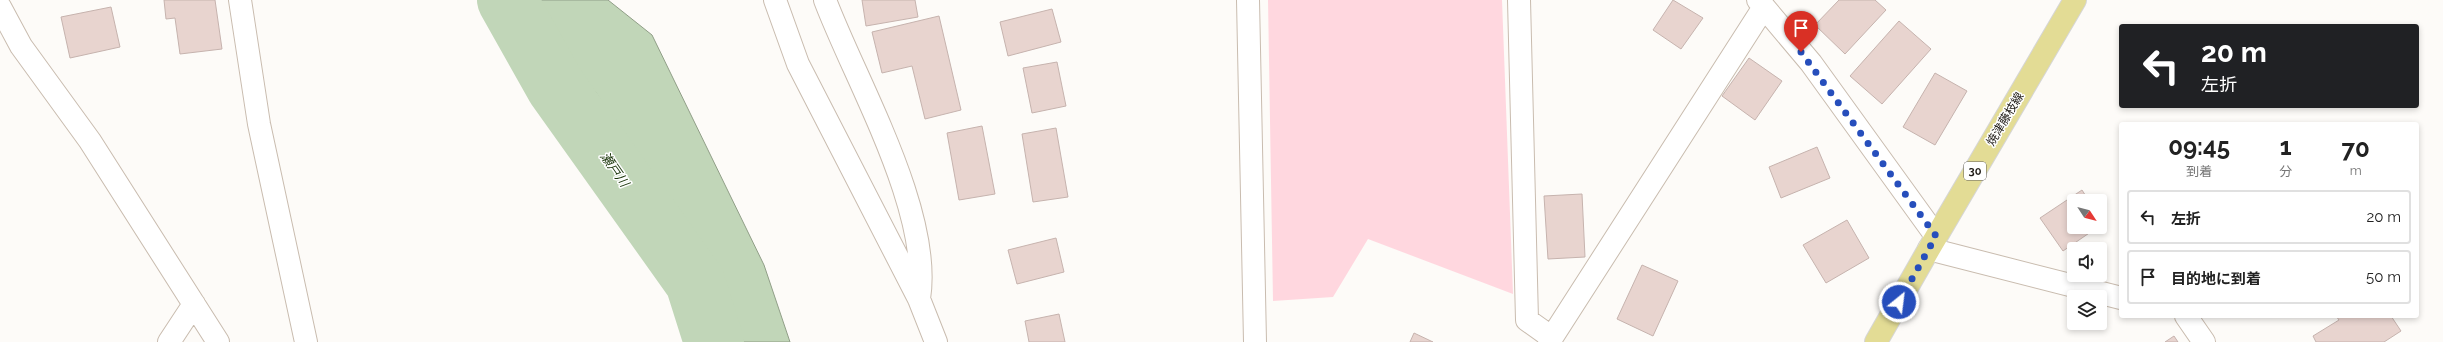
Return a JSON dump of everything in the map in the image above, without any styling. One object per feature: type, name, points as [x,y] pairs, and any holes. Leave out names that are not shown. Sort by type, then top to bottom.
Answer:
[{"type":"main road","name":"焼津藤枝線","points":[[1876,342],[1932,242],[2075,0]]},
{"type":"street","points":[[240,0],[259,124],[306,342]]},
{"type":"street","points":[[775,0],[798,64],[919,299],[936,342]]},
{"type":"street","points":[[825,0],[889,150],[916,228],[922,279],[919,299]]},
{"type":"street","points":[[1248,0],[1255,342]]},
{"type":"street","points":[[1518,0],[1527,320],[1550,340],[1761,4],[1811,63],[1932,242],[2119,297]]},
{"type":"street","points":[[0,7],[21,46],[90,141],[218,342]]},
{"type":"street","points":[[169,342],[194,304]]},
{"type":"street","points":[[2187,318],[2204,342]]},
{"type":"shaded area","points":[[488,0],[608,0],[652,35],[764,265],[790,342],[719,342],[697,250],[595,91]]},
{"type":"shaded area","points":[[1268,0],[1502,0],[1513,294],[1368,239],[1333,297],[1273,301]]},
{"type":"building","points":[[164,0],[215,0],[222,49],[180,54],[175,18],[166,19]]},
{"type":"building","points":[[862,0],[915,0],[918,17],[866,26]]},
{"type":"building","points":[[1673,0],[1703,18],[1681,49],[1653,30]]},
{"type":"building","points":[[1839,0],[1875,0],[1886,10],[1845,54],[1815,25]]},
{"type":"building","points":[[111,7],[120,47],[70,58],[61,17]]},
{"type":"building","points":[[1052,9],[1061,42],[1008,56],[1000,22]]},
{"type":"building","points":[[939,16],[961,110],[925,119],[912,66],[882,73],[872,32]]},
{"type":"building","points":[[1899,21],[1931,49],[1882,104],[1850,76]]},
{"type":"building","points":[[1749,58],[1782,81],[1755,120],[1722,96]]},
{"type":"building","points":[[1057,62],[1066,106],[1032,113],[1023,68]]},
{"type":"building","points":[[1935,73],[1967,91],[1935,145],[1903,127]]},
{"type":"building","points":[[982,126],[995,194],[959,200],[947,133]]},
{"type":"building","points":[[1056,128],[1068,197],[1033,202],[1022,134]]},
{"type":"building","points":[[1817,147],[1830,178],[1781,198],[1769,167]]},
{"type":"building","points":[[2082,190],[2085,194],[2076,194]]},
{"type":"building","points":[[1582,194],[1585,257],[1548,259],[1544,196]]},
{"type":"building","points":[[2067,200],[2067,234],[2088,234],[2076,242],[2067,242],[2067,248],[2063,251],[2040,218]]},
{"type":"building","points":[[1847,220],[1869,258],[1826,283],[1803,245]]},
{"type":"building","points":[[1056,238],[1064,272],[1017,284],[1008,250]]},
{"type":"building","points":[[1642,265],[1678,281],[1653,336],[1617,319]]},
{"type":"building","points":[[1059,314],[1065,342],[1029,342],[1025,321]]},
{"type":"building","points":[[2338,318],[2392,318],[2401,331],[2384,342],[2316,342],[2313,336],[2339,320]]},
{"type":"building","points":[[1414,333],[1433,342],[1410,342]]},
{"type":"building","points":[[2174,336],[2178,342],[2165,342]]},
{"type":"waterway","name":"瀬戸川","points":[[507,0],[556,87],[695,282],[714,342]]},
{"type":"route","points":[[1801,52],[1811,63],[1936,236],[1899,302]]}]
